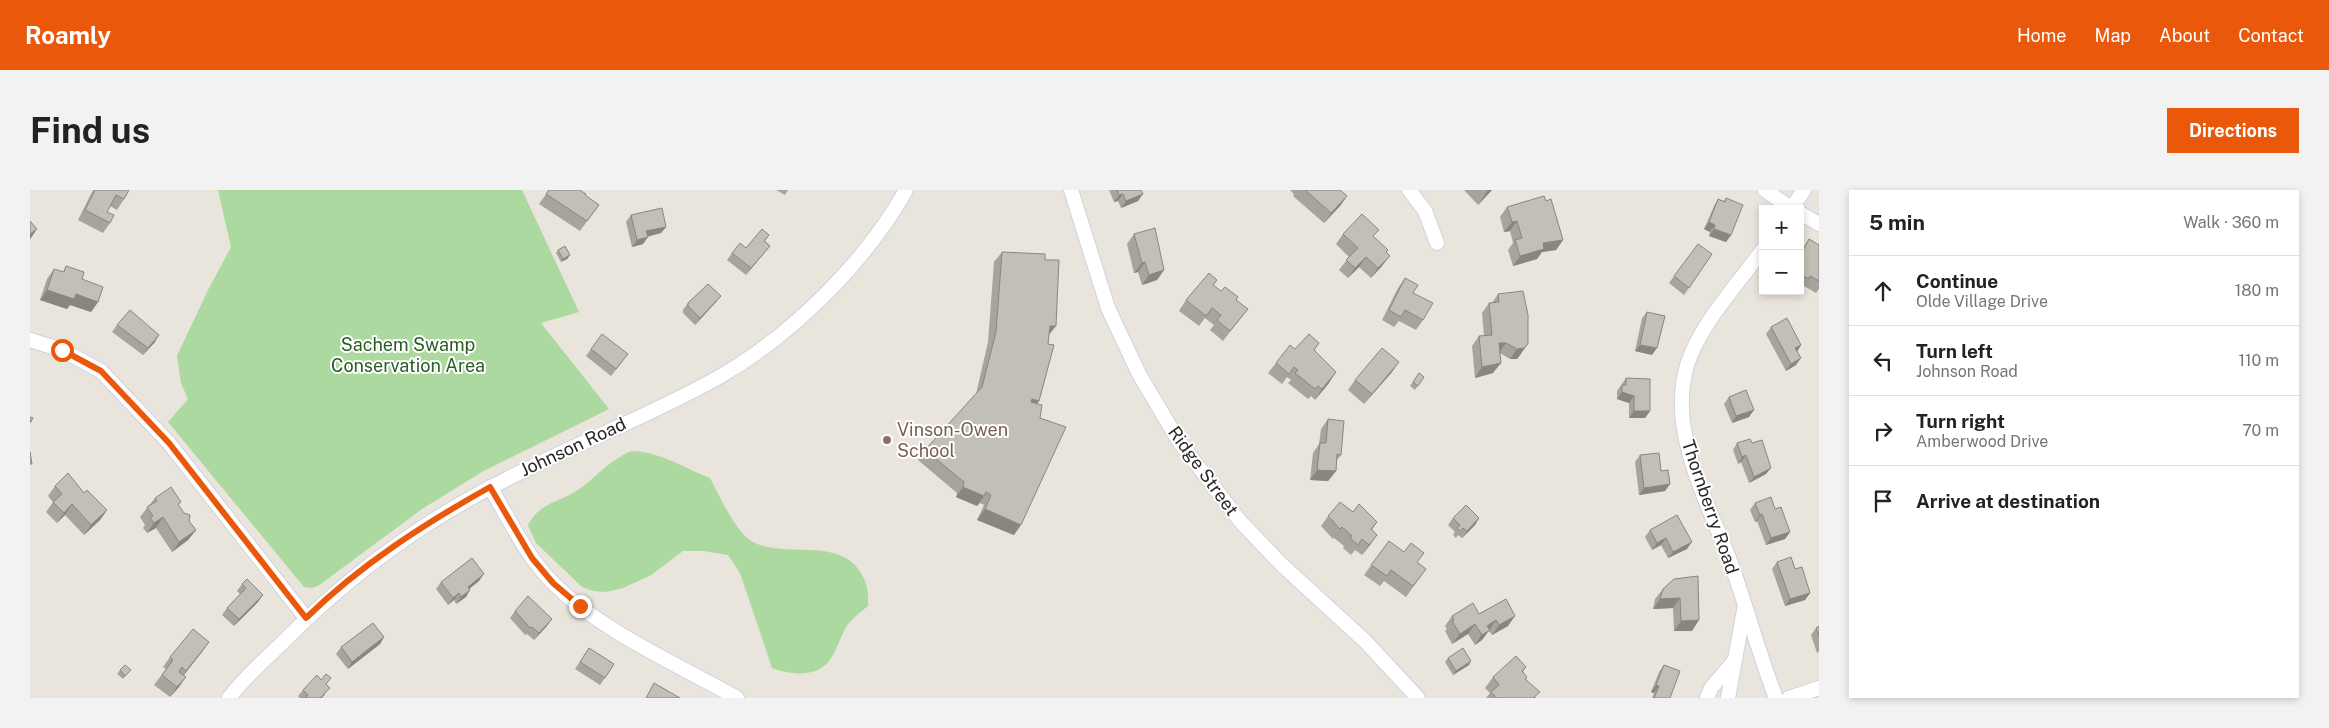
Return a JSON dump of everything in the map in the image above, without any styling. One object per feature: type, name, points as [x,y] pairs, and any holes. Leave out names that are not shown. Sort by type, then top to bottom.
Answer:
[{"type":"street","name":"Johnson Road","points":[[234,695],[306,618],[385,552],[434,519],[490,487],[719,377],[772,342],[846,274],[894,212],[906,190]]},
{"type":"street","name":"Ridge Street","points":[[1071,190],[1108,308],[1139,374],[1178,440],[1240,521],[1282,565],[1365,640],[1418,698]]},
{"type":"street","points":[[1409,190],[1425,211],[1438,244]]},
{"type":"street","points":[[1764,190],[1786,205]]},
{"type":"street","points":[[1795,205],[1804,190]]},
{"type":"street","points":[[1804,215],[1819,224]]},
{"type":"street","name":"Thornberry Road","points":[[1762,250],[1710,320],[1692,352],[1686,371],[1681,403],[1684,434],[1695,469],[1729,559],[1776,698]]},
{"type":"street","points":[[30,340],[62,350],[101,371],[107,377],[169,443],[306,618]]},
{"type":"street","points":[[490,487],[532,558],[553,583],[580,606],[627,638],[737,698]]},
{"type":"street","points":[[1728,698],[1744,608]]},
{"type":"street","points":[[1707,698],[1712,688],[1735,660]]},
{"type":"street","points":[[1788,698],[1819,688]]},
{"type":"green space","name":"Sachem Swamp Conservation Area","points":[[218,190],[522,190],[579,312],[541,323],[609,409],[482,472],[422,509],[318,586],[312,588],[304,587],[168,422],[188,399],[181,383],[177,356],[208,290],[231,247]]},
{"type":"green space","points":[[632,451],[663,457],[710,478],[735,524],[748,539],[755,543],[782,549],[825,551],[838,554],[849,560],[859,570],[867,587],[868,606],[848,624],[828,662],[821,668],[806,673],[789,673],[772,668],[740,573],[728,555],[704,551],[683,551],[651,575],[623,588],[605,592],[593,591],[582,587],[536,543],[528,525],[538,512],[551,503],[578,490],[610,463]]},
{"type":"building","points":[[95,190],[129,190],[124,199],[116,195],[107,212],[114,215],[110,223],[85,210]]},
{"type":"building","points":[[549,190],[580,190],[599,205],[587,221],[546,194]]},
{"type":"building","points":[[1117,190],[1141,190],[1143,194],[1126,201],[1123,194],[1119,195]]},
{"type":"building","points":[[1305,190],[1340,190],[1347,196],[1331,213]]},
{"type":"building","points":[[1544,196],[1546,201],[1551,199],[1563,240],[1543,243],[1544,249],[1520,256],[1515,240],[1522,238],[1517,221],[1512,222],[1507,207]]},
{"type":"building","points":[[1726,198],[1743,205],[1731,235],[1714,229],[1715,225],[1709,222],[1718,199],[1725,202]]},
{"type":"building","points":[[662,208],[666,227],[646,231],[648,237],[637,240],[631,215]]},
{"type":"building","points":[[1362,214],[1379,230],[1373,236],[1388,250],[1386,252],[1390,256],[1378,268],[1366,257],[1355,268],[1346,260],[1358,248],[1343,234]]},
{"type":"building","points":[[30,221],[37,229],[30,234]]},
{"type":"building","points":[[1155,228],[1164,270],[1149,275],[1145,262],[1142,263],[1134,234]]},
{"type":"building","points":[[762,229],[769,235],[764,241],[770,246],[751,268],[732,253],[740,243],[746,248]]},
{"type":"building","points":[[1809,239],[1819,245],[1819,281],[1810,276],[1809,279],[1804,276],[1804,248]]},
{"type":"building","points":[[1698,244],[1712,254],[1689,288],[1674,276]]},
{"type":"building","points":[[565,246],[570,255],[563,259],[558,250]]},
{"type":"building","points":[[1002,252],[1045,254],[1045,260],[1059,260],[1056,326],[1050,326],[1048,344],[1054,345],[1039,401],[1032,399],[1031,402],[1042,405],[1040,418],[1066,427],[1021,525],[985,509],[991,495],[986,492],[984,496],[963,487],[964,482],[925,450],[982,387],[996,332]]},
{"type":"building","points":[[66,266],[84,272],[82,279],[103,287],[98,302],[76,294],[74,299],[47,290],[54,269],[64,272]]},
{"type":"building","points":[[1209,273],[1217,280],[1213,285],[1221,291],[1225,287],[1238,297],[1236,300],[1248,309],[1230,331],[1217,320],[1221,315],[1212,308],[1206,316],[1186,300]]},
{"type":"building","points":[[1405,278],[1418,285],[1413,293],[1433,303],[1423,320],[1405,310],[1401,317],[1389,310]]},
{"type":"building","points":[[708,284],[721,296],[700,318],[688,306],[688,303]]},
{"type":"building","points":[[1523,291],[1528,315],[1528,344],[1524,348],[1517,349],[1506,343],[1499,343],[1501,363],[1482,367],[1479,336],[1492,335],[1489,303],[1499,302],[1498,294]]},
{"type":"building","points":[[130,310],[159,335],[148,348],[117,325]]},
{"type":"building","points":[[1647,312],[1665,316],[1657,348],[1640,345]]},
{"type":"building","points":[[1787,318],[1801,345],[1795,348],[1801,358],[1791,364],[1771,327]]},
{"type":"building","points":[[602,334],[628,354],[616,369],[591,349]]},
{"type":"building","points":[[1309,334],[1319,343],[1314,350],[1336,372],[1322,389],[1318,386],[1315,389],[1295,373],[1298,370],[1294,367],[1289,374],[1276,363],[1290,345],[1295,349]]},
{"type":"building","points":[[1382,348],[1399,362],[1372,394],[1355,380]]},
{"type":"building","points":[[1419,373],[1424,377],[1418,386],[1413,382]]},
{"type":"building","points":[[1626,378],[1650,379],[1650,411],[1634,411],[1634,396],[1622,392],[1622,385],[1626,385]]},
{"type":"building","points":[[1746,390],[1754,410],[1736,416],[1729,397]]},
{"type":"building","points":[[1328,419],[1344,421],[1341,455],[1337,454],[1336,471],[1317,470],[1320,443],[1326,443]]},
{"type":"building","points":[[1750,439],[1752,443],[1762,440],[1771,468],[1754,477],[1746,455],[1742,457],[1737,443]]},
{"type":"building","points":[[1659,453],[1661,471],[1668,470],[1670,484],[1644,488],[1640,455]]},
{"type":"building","points":[[68,473],[84,493],[87,490],[107,510],[91,525],[72,504],[64,513],[53,502],[62,494],[55,486]]},
{"type":"building","points":[[171,487],[181,502],[178,504],[184,513],[190,515],[189,521],[196,530],[179,542],[163,517],[154,523],[150,518],[153,516],[147,507],[157,501],[155,498]]},
{"type":"building","points":[[1771,497],[1775,509],[1781,507],[1790,532],[1771,538],[1762,514],[1760,515],[1755,503]]},
{"type":"building","points":[[1340,502],[1353,512],[1359,504],[1377,522],[1371,529],[1377,535],[1369,545],[1362,539],[1358,545],[1350,538],[1352,536],[1342,527],[1340,529],[1328,516]]},
{"type":"building","points":[[1466,505],[1479,518],[1467,531],[1463,528],[1460,531],[1457,528],[1460,525],[1453,518]]},
{"type":"building","points":[[1677,515],[1692,542],[1673,552],[1666,538],[1657,543],[1650,530]]},
{"type":"building","points":[[1389,541],[1404,552],[1411,543],[1424,553],[1417,562],[1426,569],[1413,586],[1391,570],[1387,576],[1371,565]]},
{"type":"building","points":[[1791,557],[1795,569],[1802,567],[1810,593],[1790,599],[1777,562]]},
{"type":"building","points":[[472,558],[484,574],[468,587],[470,590],[461,597],[459,593],[453,598],[441,582]]},
{"type":"building","points":[[1698,576],[1699,620],[1681,621],[1680,598],[1660,599],[1663,589],[1674,579]]},
{"type":"building","points":[[247,579],[263,595],[239,619],[227,608],[246,588],[242,584]]},
{"type":"building","points":[[528,596],[552,619],[539,633],[532,627],[530,628],[515,611]]},
{"type":"building","points":[[1506,599],[1515,616],[1499,625],[1496,620],[1487,626],[1490,630],[1482,635],[1475,624],[1460,634],[1452,621],[1454,620],[1452,616],[1473,603],[1479,614]]},
{"type":"building","points":[[373,623],[384,637],[352,662],[341,647]]},
{"type":"building","points":[[193,629],[209,642],[186,671],[182,667],[179,672],[186,677],[177,687],[162,675],[173,660],[170,657]]},
{"type":"building","points":[[589,648],[614,664],[605,678],[580,662]]},
{"type":"building","points":[[1463,648],[1471,661],[1456,671],[1448,658]]},
{"type":"building","points":[[1516,656],[1526,667],[1522,671],[1527,677],[1525,679],[1540,692],[1535,698],[1497,698],[1491,692],[1499,685],[1493,677]]},
{"type":"building","points":[[125,665],[131,670],[125,676],[120,670]]},
{"type":"building","points":[[1664,665],[1680,671],[1670,698],[1654,698],[1659,686],[1656,685]]},
{"type":"building","points":[[326,674],[331,678],[326,684],[330,688],[320,698],[305,698],[308,695],[303,690],[317,675],[321,680]]},
{"type":"building","points":[[654,683],[680,698],[646,698]]},
{"type":"place","name":"Vinson-Owen School","points":[[887,440]]},
{"type":"route","points":[[62,350],[101,371],[169,443],[306,618],[385,552],[434,519],[490,487],[532,558],[553,583],[580,606]]}]
